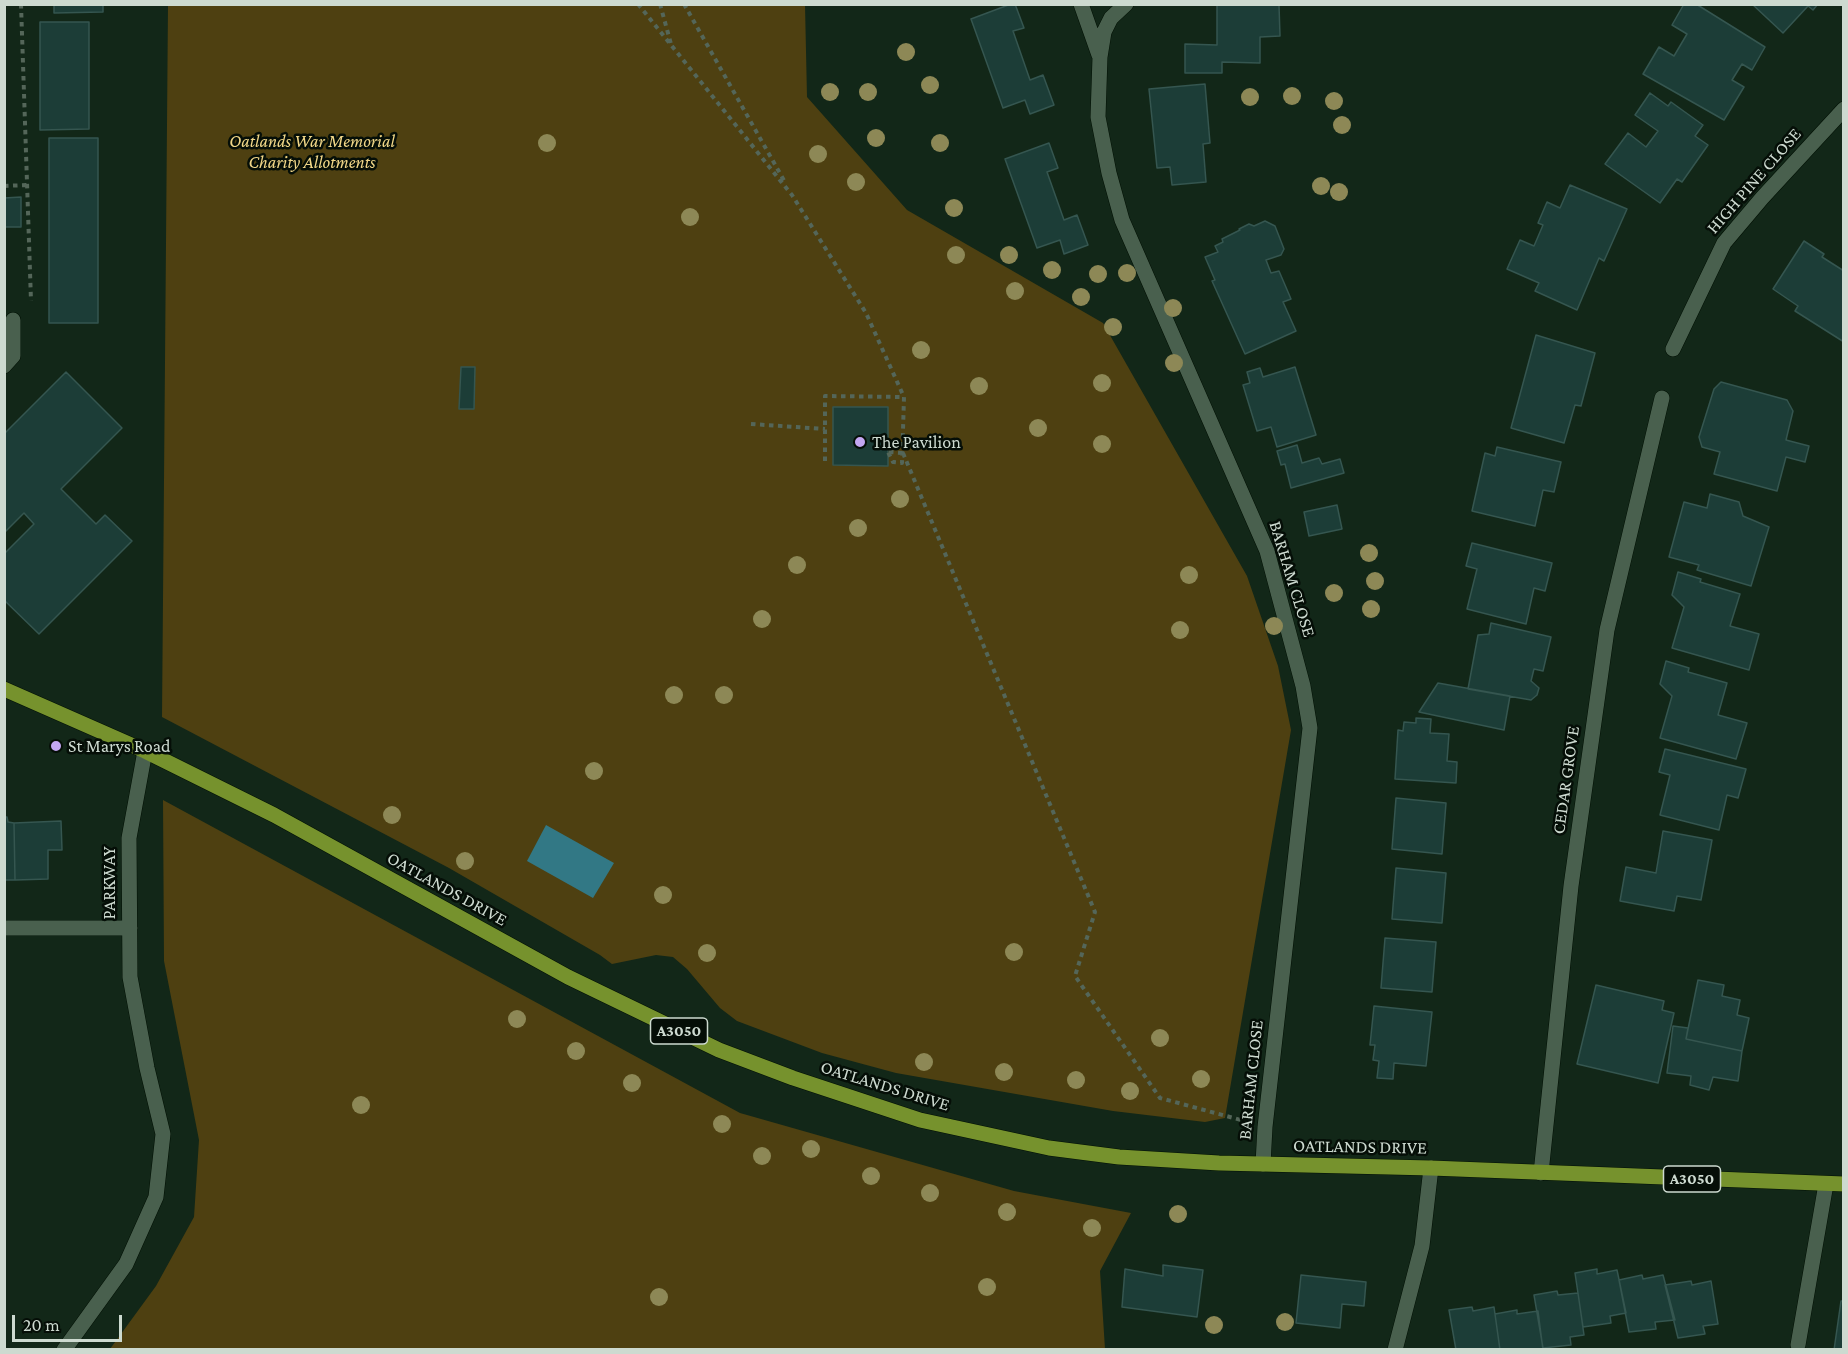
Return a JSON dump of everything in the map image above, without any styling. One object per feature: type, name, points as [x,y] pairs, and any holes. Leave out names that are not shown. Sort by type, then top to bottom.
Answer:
[{"type":"main road","name":"OATLANDS DRIVE","points":[[4,689],[145,751],[274,815],[568,977],[719,1050],[793,1078],[920,1120],[1049,1148],[1119,1156],[1263,1164],[1844,1184]]},
{"type":"street","points":[[1081,4],[1100,57]]},
{"type":"street","name":"BARHAM CLOSE","points":[[1126,4],[1111,18],[1104,32],[1100,57],[1098,117],[1109,173],[1122,220],[1267,551],[1303,686],[1310,728],[1265,1127],[1263,1164]]},
{"type":"street","name":"HIGH PINE CLOSE","points":[[1673,349],[1724,243],[1844,109]]},
{"type":"street","points":[[4,366],[13,356],[13,320]]},
{"type":"street","name":"CEDAR GROVE","points":[[1541,1173],[1571,886],[1607,630],[1662,398]]},
{"type":"street","name":"PARKWAY","points":[[4,928],[130,928],[129,838],[145,751]]},
{"type":"street","points":[[64,1350],[126,1264],[156,1197],[163,1134],[147,1068],[130,977],[130,928]]},
{"type":"street","points":[[1395,1350],[1422,1246],[1431,1168]]},
{"type":"street","points":[[1798,1345],[1826,1184]]},
{"type":"path","points":[[13,320],[32,315],[21,4]]},
{"type":"path","points":[[638,4],[792,195]]},
{"type":"path","points":[[660,4],[672,46]]},
{"type":"path","points":[[684,4],[792,195],[866,313],[904,397],[903,453],[1095,912],[1075,976],[1160,1098],[1265,1127]]},
{"type":"path","points":[[4,186],[27,185]]},
{"type":"path","points":[[825,461],[825,396],[904,397]]},
{"type":"path","points":[[751,424],[825,429]]},
{"type":"green space","name":"Oatlands War Memorial Charity Allotments","points":[[168,5],[805,5],[807,97],[907,210],[1103,323],[1247,576],[1278,666],[1291,730],[1225,1118],[1205,1122],[1113,1111],[896,1073],[822,1053],[737,1021],[720,1008],[687,969],[673,957],[656,955],[612,964],[449,868],[162,717]]},
{"type":"green space","points":[[163,800],[740,1113],[1014,1191],[1131,1213],[1100,1271],[1105,1349],[110,1349],[156,1286],[194,1217],[199,1140],[164,961]]},
{"type":"water","points":[[546,825],[614,863],[593,898],[527,861]]},
{"type":"building","points":[[54,4],[103,4],[103,12],[54,13]]},
{"type":"building","points":[[1015,4],[1024,28],[1013,31],[1030,80],[1043,75],[1054,105],[1030,114],[1025,100],[1003,108],[971,19]]},
{"type":"building","points":[[1217,4],[1279,5],[1280,36],[1260,37],[1260,63],[1222,62],[1222,73],[1185,73],[1185,44],[1217,45]]},
{"type":"building","points":[[1684,4],[1696,4],[1765,47],[1752,70],[1742,64],[1732,80],[1744,87],[1724,120],[1643,74],[1659,47],[1674,56],[1687,34],[1672,25]]},
{"type":"building","points":[[1752,4],[1818,4],[1813,10],[1808,6],[1783,33]]},
{"type":"building","points":[[40,22],[89,22],[89,129],[40,130]]},
{"type":"building","points":[[1205,84],[1210,143],[1203,144],[1206,182],[1172,185],[1170,167],[1157,168],[1149,89]]},
{"type":"building","points":[[1650,93],[1668,106],[1671,102],[1703,125],[1695,136],[1708,145],[1682,182],[1677,179],[1660,203],[1605,164],[1628,133],[1646,147],[1658,131],[1635,115]]},
{"type":"building","points":[[49,138],[98,138],[98,323],[49,323]]},
{"type":"building","points":[[1049,143],[1058,168],[1047,172],[1064,220],[1077,215],[1088,245],[1064,254],[1060,240],[1037,248],[1005,159]]},
{"type":"building","points":[[1570,185],[1627,209],[1604,261],[1599,258],[1577,310],[1535,291],[1539,283],[1507,269],[1520,240],[1534,246],[1543,225],[1538,223],[1547,202],[1560,208]]},
{"type":"building","points":[[21,197],[21,227],[4,227],[4,198]]},
{"type":"building","points":[[1265,221],[1275,226],[1284,249],[1281,255],[1266,260],[1271,273],[1279,271],[1291,299],[1283,302],[1296,331],[1245,354],[1212,281],[1215,280],[1205,257],[1218,252],[1215,246],[1223,242],[1222,239],[1249,224],[1254,226]]},
{"type":"building","points":[[1804,241],[1824,254],[1822,257],[1844,271],[1844,342],[1795,311],[1798,306],[1773,289]]},
{"type":"building","points":[[1536,335],[1595,353],[1581,406],[1575,405],[1564,443],[1511,428]]},
{"type":"building","points":[[461,367],[475,367],[474,409],[459,409]]},
{"type":"building","points":[[1295,367],[1316,435],[1277,447],[1271,427],[1257,431],[1243,385],[1250,383],[1247,372],[1260,368],[1263,377]]},
{"type":"building","points":[[66,372],[122,428],[61,489],[96,524],[105,515],[132,541],[39,634],[4,600],[4,554],[34,524],[24,513],[4,533],[4,434]]},
{"type":"building","points":[[1721,382],[1787,400],[1793,411],[1786,440],[1809,446],[1805,462],[1786,457],[1777,491],[1714,474],[1720,452],[1702,447],[1699,437],[1714,389]]},
{"type":"building","name":"The Pavilion","points":[[833,407],[888,407],[888,466],[833,465]]},
{"type":"building","points":[[1297,445],[1302,463],[1319,458],[1322,464],[1340,459],[1344,473],[1291,488],[1285,464],[1281,465],[1277,451]]},
{"type":"building","points":[[1497,447],[1561,462],[1554,492],[1543,490],[1535,526],[1472,511],[1485,453],[1495,456]]},
{"type":"building","points":[[1710,494],[1739,502],[1743,516],[1769,527],[1751,586],[1697,570],[1699,565],[1669,557],[1684,502],[1707,508]]},
{"type":"building","points":[[1337,505],[1342,529],[1309,536],[1304,512]]},
{"type":"building","points":[[1472,543],[1552,563],[1545,591],[1534,588],[1526,624],[1467,609],[1477,569],[1466,566]]},
{"type":"building","points":[[1678,572],[1701,579],[1700,582],[1740,594],[1730,626],[1759,634],[1749,670],[1672,648],[1684,607],[1672,595]]},
{"type":"building","points":[[1491,623],[1551,637],[1543,671],[1534,669],[1531,681],[1539,688],[1537,695],[1531,700],[1468,689],[1478,635],[1489,634]]},
{"type":"building","points":[[1666,661],[1689,668],[1688,672],[1727,683],[1718,715],[1747,723],[1736,759],[1660,738],[1672,696],[1660,684]]},
{"type":"building","points":[[1438,683],[1510,696],[1504,730],[1419,712]]},
{"type":"building","points":[[1416,718],[1431,719],[1430,733],[1449,734],[1447,761],[1457,762],[1456,783],[1395,779],[1398,730],[1403,731],[1404,722],[1416,723]]},
{"type":"building","points":[[1665,749],[1746,769],[1738,798],[1727,795],[1719,830],[1660,815],[1670,775],[1659,772]]},
{"type":"building","points":[[1396,798],[1446,803],[1442,854],[1392,849]]},
{"type":"building","points":[[4,817],[7,817],[8,822],[14,823],[15,880],[4,880]]},
{"type":"building","points":[[61,821],[62,850],[48,850],[48,879],[15,880],[14,823]]},
{"type":"building","points":[[1663,831],[1712,840],[1701,900],[1677,896],[1674,911],[1620,901],[1626,867],[1656,873]]},
{"type":"building","points":[[1396,868],[1446,873],[1442,923],[1392,919]]},
{"type":"building","points":[[1385,938],[1436,942],[1432,992],[1381,988]]},
{"type":"building","points":[[1698,980],[1724,985],[1722,996],[1740,1000],[1737,1015],[1749,1018],[1742,1051],[1686,1039]]},
{"type":"building","points":[[1596,985],[1664,1001],[1662,1010],[1674,1013],[1658,1083],[1577,1064]]},
{"type":"building","points":[[1374,1006],[1432,1012],[1426,1066],[1394,1063],[1393,1079],[1377,1078],[1379,1061],[1373,1060],[1375,1045],[1370,1045]]},
{"type":"building","points":[[1673,1026],[1688,1028],[1686,1039],[1742,1051],[1738,1081],[1713,1077],[1709,1090],[1690,1085],[1691,1076],[1667,1073]]},
{"type":"building","points":[[1163,1265],[1203,1270],[1197,1317],[1122,1307],[1125,1269],[1163,1276]]},
{"type":"building","points":[[1597,1269],[1597,1274],[1617,1270],[1626,1313],[1610,1316],[1611,1323],[1583,1327],[1575,1273]]},
{"type":"building","points":[[1301,1275],[1366,1282],[1364,1306],[1342,1304],[1340,1328],[1296,1323]]},
{"type":"building","points":[[1642,1275],[1643,1279],[1663,1275],[1675,1320],[1655,1322],[1656,1329],[1629,1332],[1619,1280]]},
{"type":"building","points":[[1691,1281],[1692,1285],[1711,1281],[1718,1324],[1703,1326],[1705,1334],[1678,1338],[1665,1285]]},
{"type":"building","points":[[1557,1291],[1558,1295],[1578,1293],[1584,1335],[1570,1337],[1571,1345],[1543,1348],[1534,1295]]},
{"type":"building","points":[[1841,1301],[1844,1301],[1844,1350],[1834,1350]]},
{"type":"building","points":[[1472,1307],[1473,1311],[1494,1307],[1500,1350],[1456,1350],[1449,1310]]},
{"type":"building","points":[[1517,1310],[1517,1314],[1538,1311],[1543,1350],[1500,1350],[1495,1314]]},
{"type":"place","name":"The Pavilion","points":[[860,442]]},
{"type":"place","name":"St Marys Road","points":[[56,746]]}]
